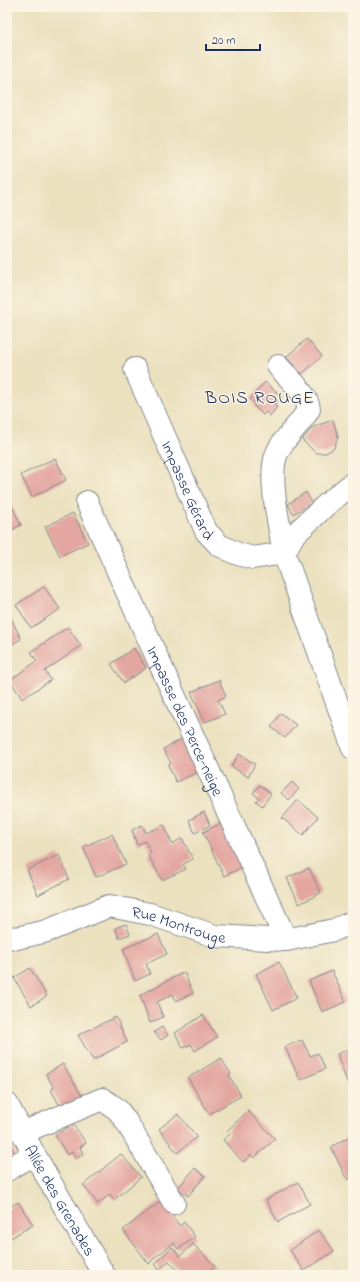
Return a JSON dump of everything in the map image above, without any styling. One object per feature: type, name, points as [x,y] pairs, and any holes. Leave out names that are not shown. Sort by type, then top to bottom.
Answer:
[{"type":"street","points":[[278,366],[305,395],[309,409],[284,442],[276,456],[274,475],[275,499],[284,553],[353,748]]},
{"type":"street","name":"Impasse Gérard","points":[[135,369],[206,531],[219,545],[238,554],[254,558],[284,553]]},
{"type":"street","points":[[284,553],[293,536],[326,505],[353,483]]},
{"type":"street","name":"Impasse des Perce-neige","points":[[87,502],[137,615],[286,940]]},
{"type":"street","name":"Rue Montrouge","points":[[7,937],[17,938],[47,931],[109,906],[150,914],[215,936],[286,940],[334,930],[353,922]]},
{"type":"street","points":[[22,1133],[102,1099],[117,1109],[126,1121],[174,1203]]},
{"type":"street","name":"Allée des Grenades","points":[[7,1104],[22,1133],[104,1275]]},
{"type":"street","points":[[7,1170],[34,1154]]},
{"type":"building","points":[[307,339],[322,356],[302,374],[286,357]]},
{"type":"building","points":[[265,382],[282,397],[274,405],[277,407],[270,416],[266,412],[263,415],[254,406],[255,404],[250,399]]},
{"type":"building","points":[[333,420],[338,437],[334,448],[326,453],[316,453],[302,440],[313,427]]},
{"type":"building","points":[[55,458],[66,480],[32,497],[21,475]]},
{"type":"building","points":[[306,492],[312,503],[293,514],[288,504]]},
{"type":"building","points":[[7,496],[21,525],[7,532]]},
{"type":"building","points":[[73,513],[88,543],[60,556],[45,527]]},
{"type":"building","points":[[44,587],[60,609],[31,628],[16,605]]},
{"type":"building","points":[[7,610],[21,639],[7,647]]},
{"type":"building","points":[[68,627],[81,646],[45,671],[51,680],[22,699],[10,680],[37,661],[31,652]]},
{"type":"building","points":[[134,648],[146,668],[124,683],[111,664]]},
{"type":"building","points":[[219,680],[226,696],[218,700],[225,714],[205,722],[191,692]]},
{"type":"building","points":[[281,713],[296,725],[285,738],[271,727]]},
{"type":"building","points":[[182,739],[198,772],[176,782],[168,765],[171,763],[163,749]]},
{"type":"building","points":[[239,754],[255,764],[248,777],[231,766]]},
{"type":"building","points":[[292,782],[299,789],[289,800],[281,793]]},
{"type":"building","points":[[260,785],[271,794],[262,806],[256,801],[259,798],[253,793]]},
{"type":"building","points":[[298,800],[318,817],[303,835],[282,818]]},
{"type":"building","points":[[204,812],[210,825],[195,833],[189,820]]},
{"type":"building","points":[[222,823],[243,867],[224,876],[203,832]]},
{"type":"building","points":[[142,825],[146,833],[164,825],[172,844],[182,838],[193,859],[183,864],[186,869],[162,880],[148,855],[151,853],[145,841],[137,845],[132,830]]},
{"type":"building","points":[[112,834],[126,864],[96,877],[83,847]]},
{"type":"building","points":[[59,855],[69,879],[38,895],[27,870]]},
{"type":"building","points":[[309,868],[321,893],[299,904],[287,878]]},
{"type":"building","points":[[126,924],[130,934],[119,938],[115,928]]},
{"type":"building","points":[[158,934],[167,954],[146,964],[150,974],[135,981],[123,949]]},
{"type":"building","points":[[279,962],[297,998],[273,1010],[256,974]]},
{"type":"building","points":[[30,968],[47,996],[31,1006],[14,978]]},
{"type":"building","points":[[332,971],[346,1002],[322,1012],[309,981]]},
{"type":"building","points":[[184,972],[193,993],[176,1001],[173,994],[157,1002],[163,1017],[150,1023],[140,995]]},
{"type":"building","points":[[203,1015],[217,1037],[195,1051],[191,1044],[183,1048],[175,1033]]},
{"type":"building","points":[[116,1017],[127,1042],[93,1060],[78,1035]]},
{"type":"building","points":[[162,1027],[168,1035],[161,1040],[154,1032]]},
{"type":"building","points":[[302,1040],[310,1056],[318,1053],[325,1069],[300,1080],[285,1047]]},
{"type":"building","points":[[353,1048],[353,1083],[348,1085],[337,1054]]},
{"type":"building","points":[[221,1058],[231,1074],[229,1075],[241,1096],[209,1114],[188,1078]]},
{"type":"building","points":[[63,1064],[82,1096],[62,1109],[51,1090],[54,1088],[46,1074]]},
{"type":"building","points":[[248,1111],[275,1139],[254,1158],[251,1155],[243,1162],[223,1140],[230,1134],[227,1131]]},
{"type":"building","points":[[178,1114],[197,1137],[177,1153],[159,1129]]},
{"type":"building","points":[[73,1124],[86,1143],[80,1147],[83,1154],[76,1159],[72,1152],[67,1155],[55,1135]]},
{"type":"building","points":[[350,1136],[353,1142],[353,1177],[347,1180],[331,1147]]},
{"type":"building","points":[[7,1140],[16,1155],[7,1160]]},
{"type":"building","points":[[121,1154],[141,1177],[114,1200],[110,1194],[98,1204],[83,1185]]},
{"type":"building","points":[[195,1168],[205,1176],[188,1196],[178,1188]]},
{"type":"building","points":[[298,1182],[310,1204],[278,1222],[266,1200]]},
{"type":"building","points":[[161,1201],[180,1226],[184,1222],[195,1237],[178,1249],[174,1243],[155,1257],[149,1264],[123,1230]]},
{"type":"building","points":[[18,1202],[33,1225],[7,1240],[7,1209]]},
{"type":"building","points":[[319,1230],[334,1251],[304,1271],[290,1250]]},
{"type":"building","points":[[193,1244],[215,1266],[206,1275],[182,1275],[169,1261],[159,1270],[155,1264],[172,1247],[180,1256]]},
{"type":"district","name":"BOIS ROUGE","points":[[260,397]]}]
